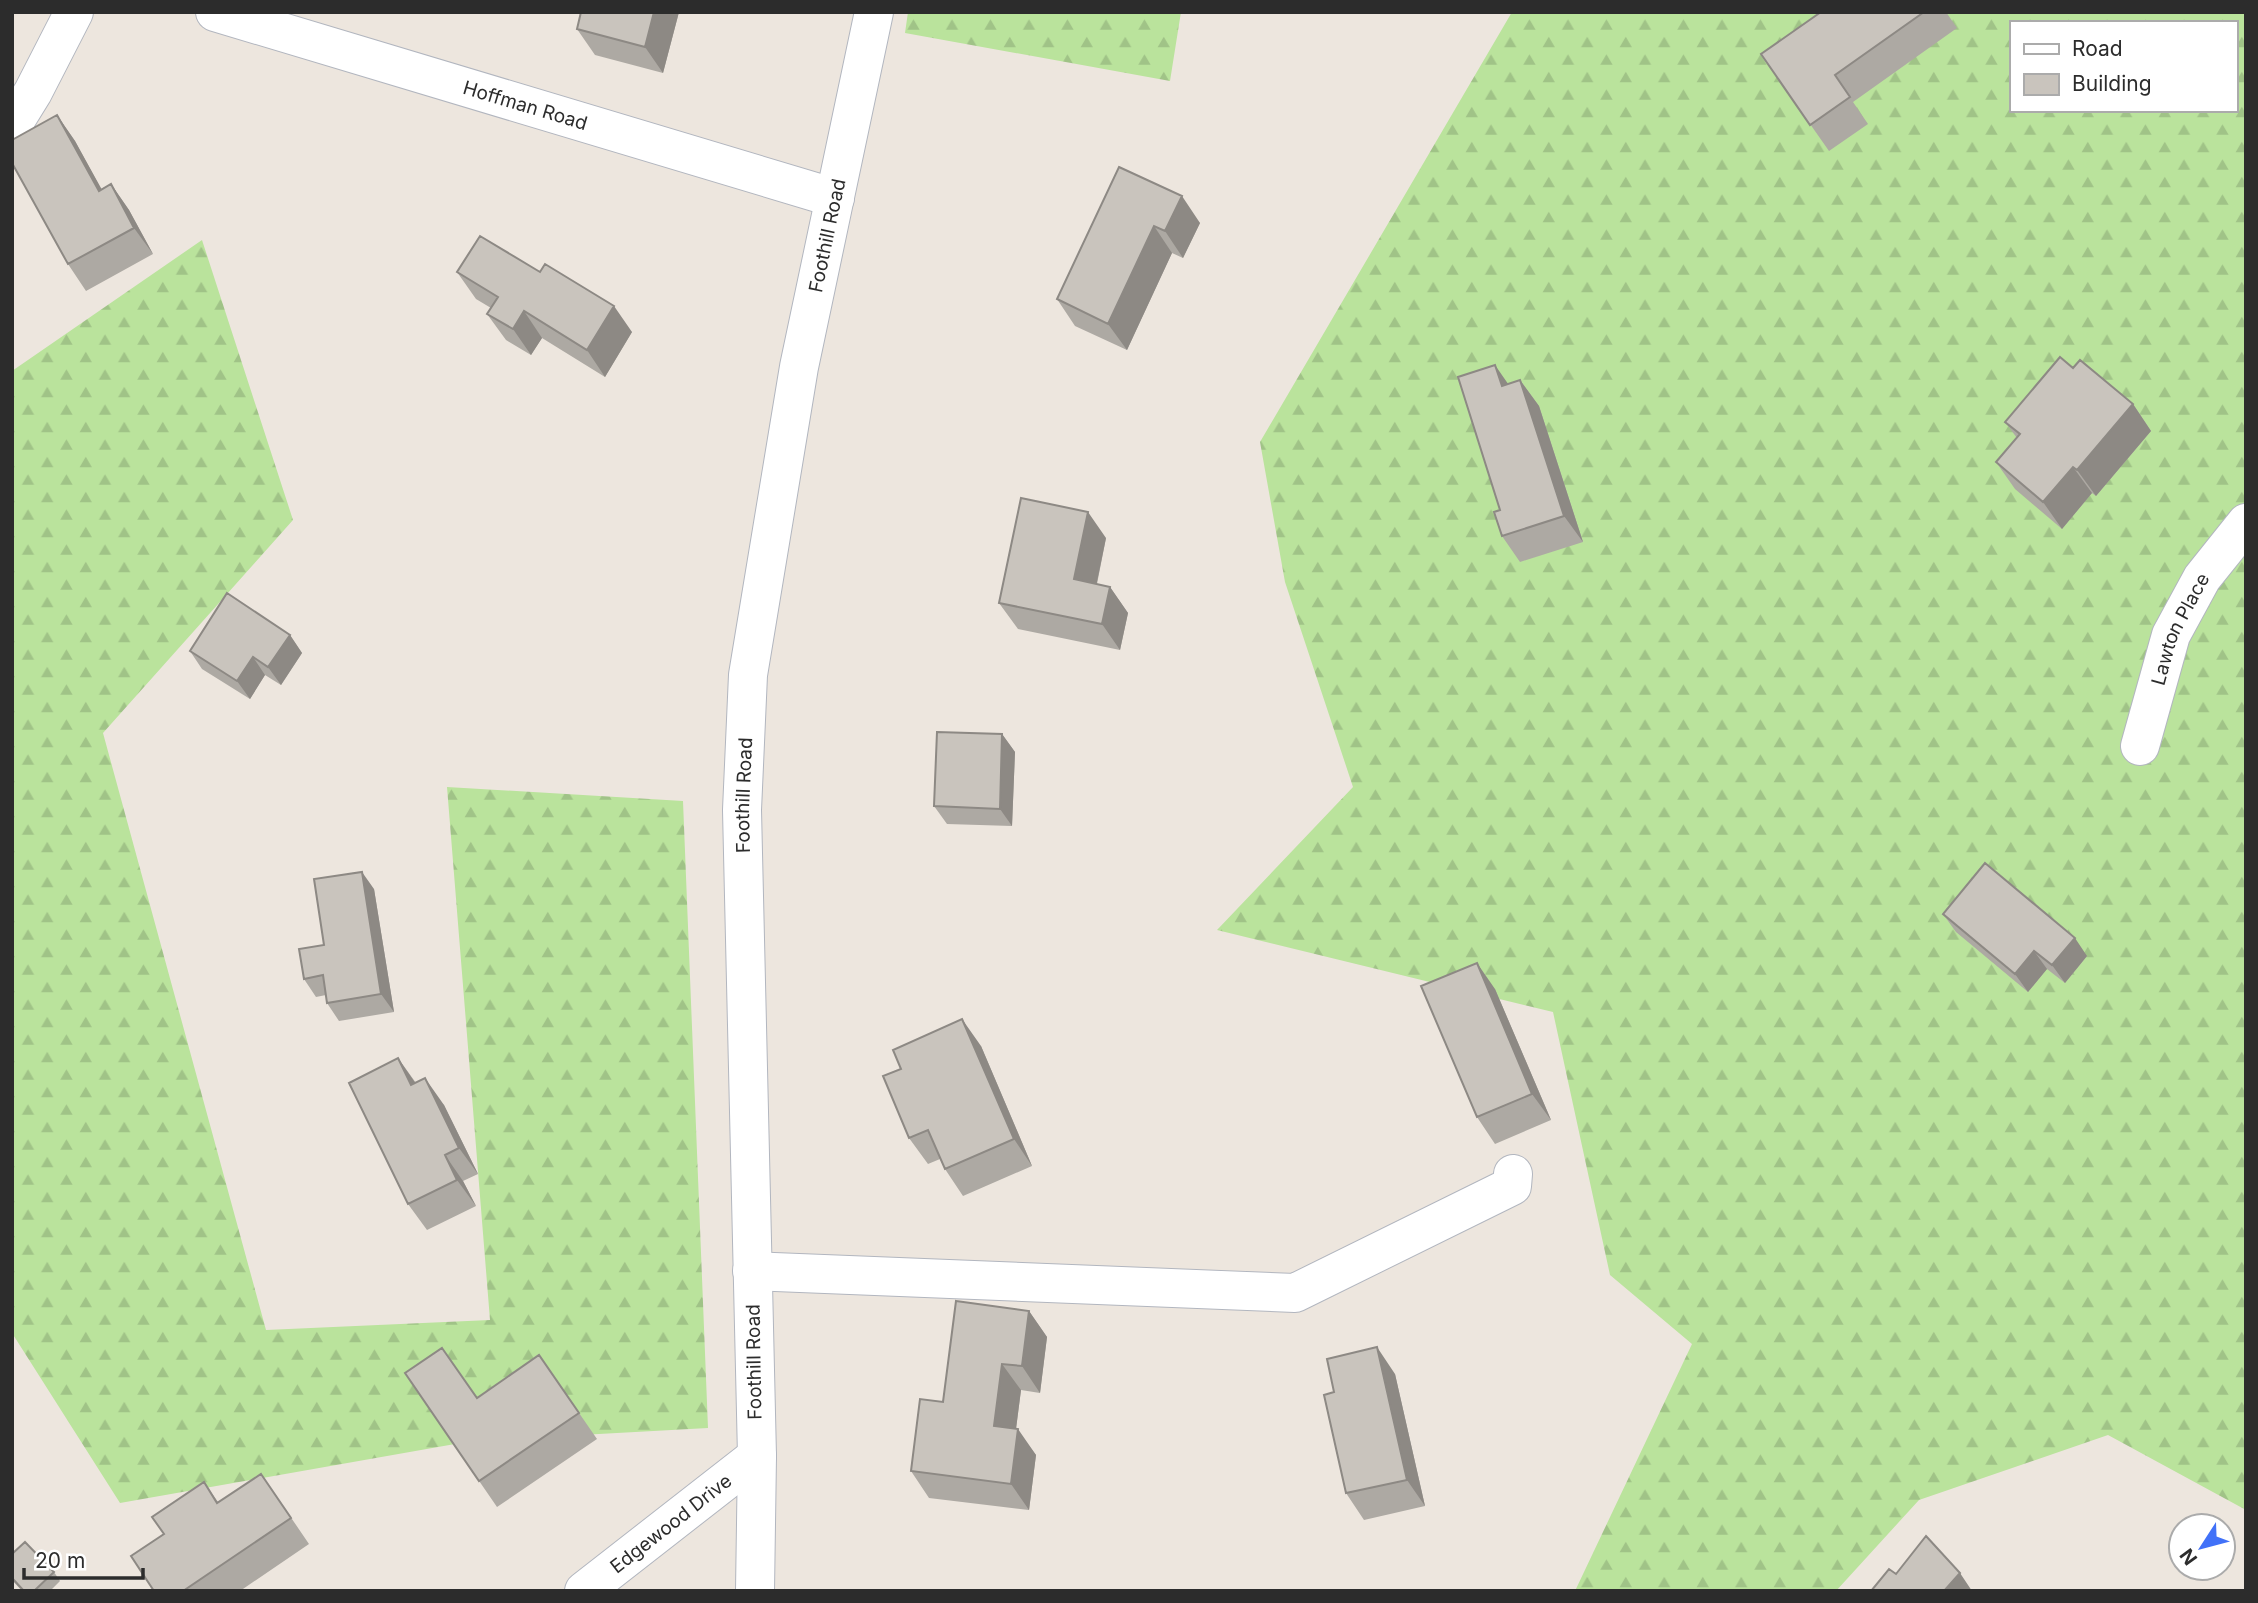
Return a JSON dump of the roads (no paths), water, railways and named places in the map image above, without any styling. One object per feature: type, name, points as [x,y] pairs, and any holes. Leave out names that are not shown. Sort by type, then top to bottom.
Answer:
[{"type":"street","points":[[12,126],[33,92],[74,12]]},
{"type":"street","name":"Hoffman Road","points":[[215,12],[835,198]]},
{"type":"street","name":"Foothill Road","points":[[755,1591],[757,1456],[742,810],[748,675],[799,367],[874,12]]},
{"type":"street","name":"Lawton Place","points":[[2140,746],[2171,635],[2202,578],[2246,523]]},
{"type":"street","points":[[752,1271],[1295,1293],[1511,1186],[1513,1174]]},
{"type":"street","name":"Edgewood Drive","points":[[584,1591],[757,1456]]}]
